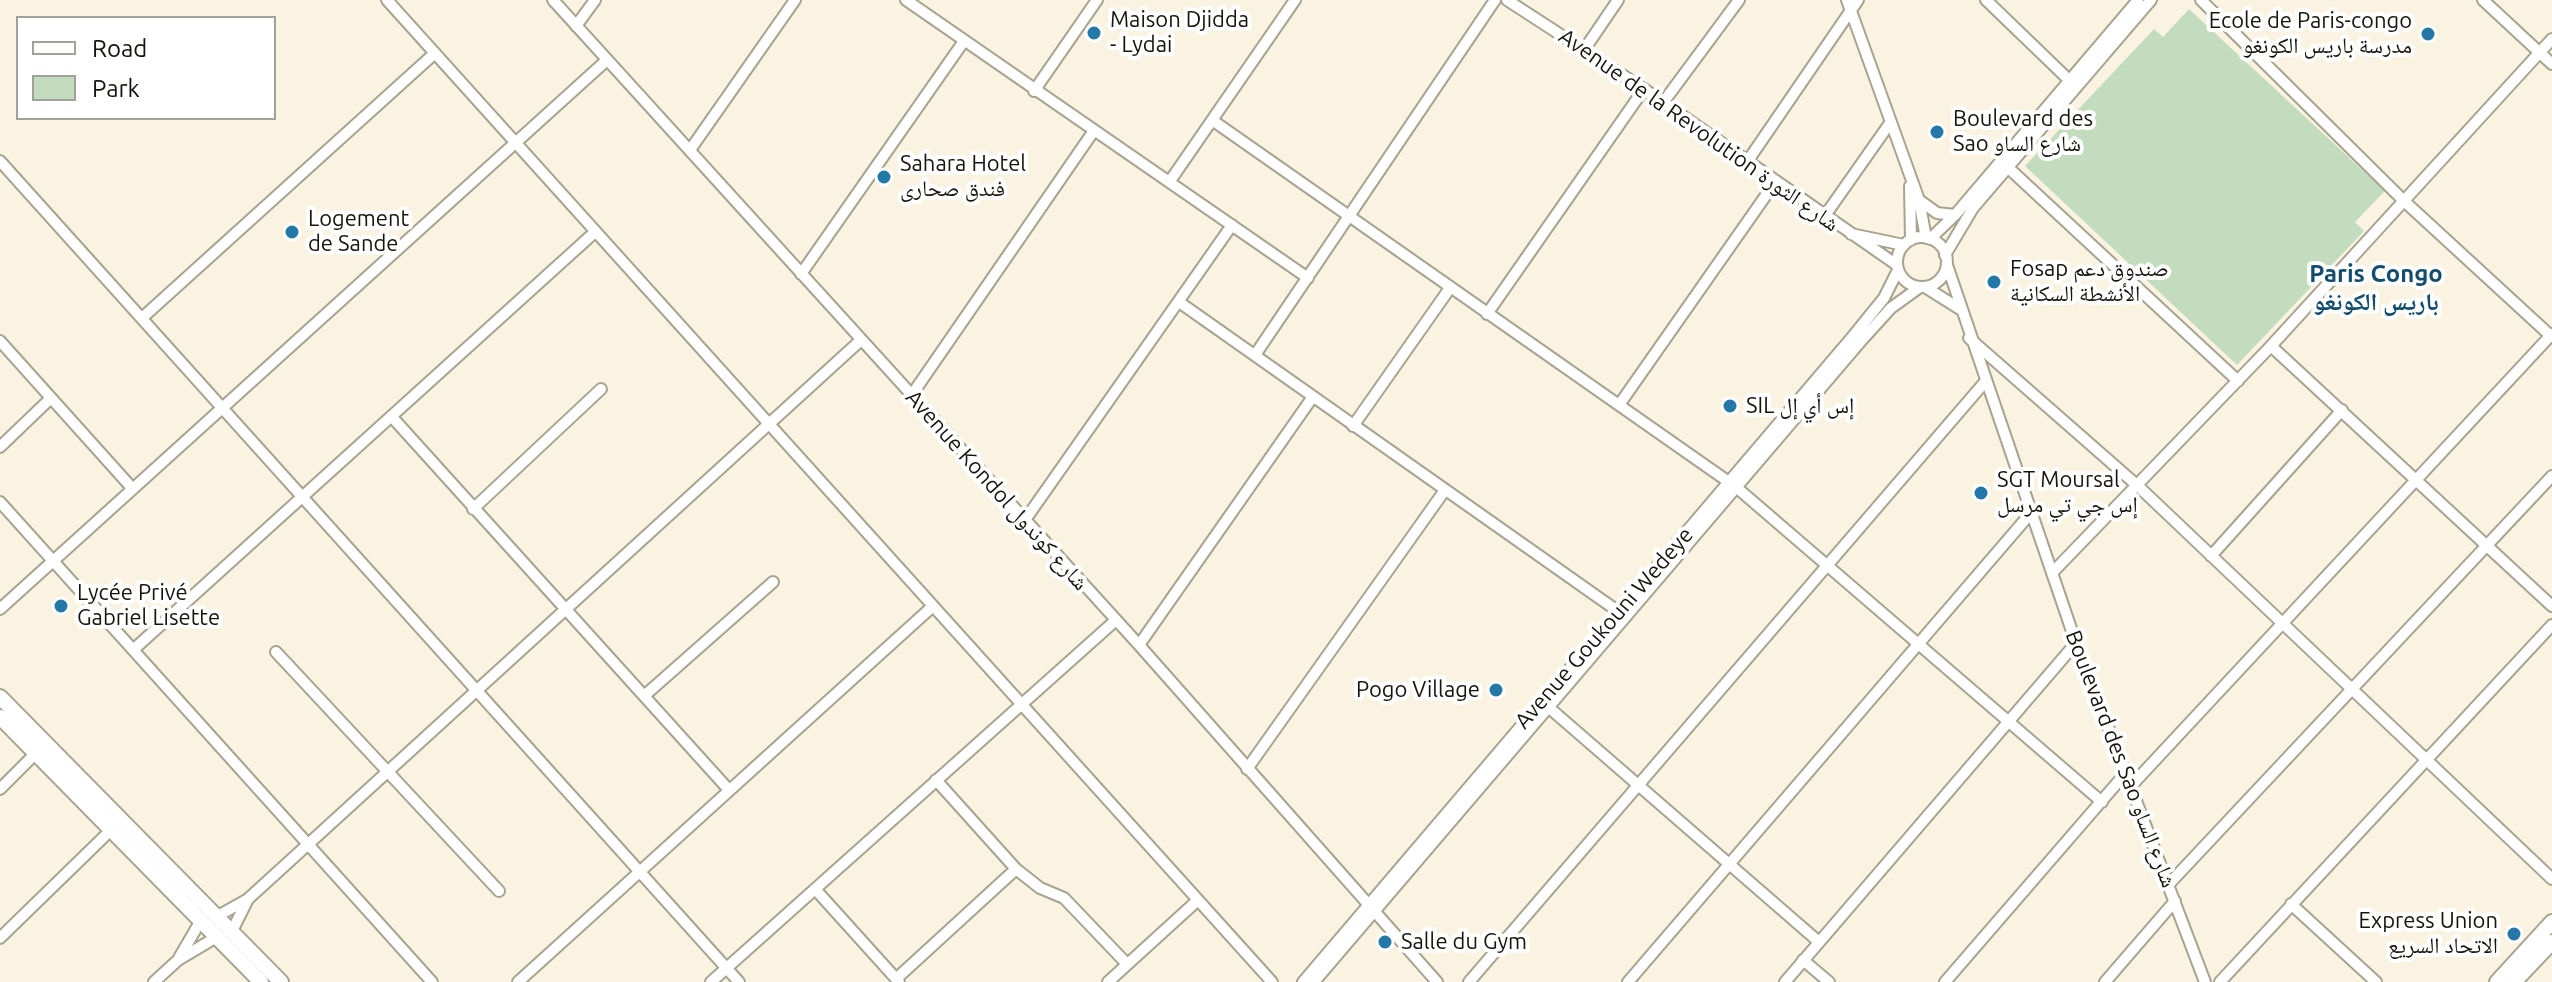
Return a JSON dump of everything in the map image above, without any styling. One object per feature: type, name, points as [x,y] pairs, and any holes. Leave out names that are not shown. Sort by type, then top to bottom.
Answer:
[{"type":"main road","points":[[0,697],[281,982]]},
{"type":"main road","points":[[0,717],[261,982]]},
{"type":"main road","points":[[2497,982],[2552,922]]},
{"type":"main road","points":[[2514,982],[2552,942]]},
{"type":"street","points":[[387,0],[1272,982]]},
{"type":"street","name":"Avenue Kondol شارع كوندول","points":[[553,0],[1139,645],[1370,910],[1437,982]]},
{"type":"street","points":[[576,26],[595,0]]},
{"type":"street","points":[[690,150],[795,0]]},
{"type":"street","points":[[906,0],[1308,278]]},
{"type":"street","points":[[1034,91],[1097,0]]},
{"type":"street","points":[[1170,181],[1295,0]]},
{"type":"street","points":[[1255,355],[1495,0]]},
{"type":"street","name":"Avenue de la Revolution شارع الثورة","points":[[1507,0],[1644,89],[1897,267]]},
{"type":"street","points":[[1584,50],[1618,0]]},
{"type":"street","points":[[1662,104],[1739,0]]},
{"type":"street","points":[[1747,162],[1849,5],[1858,0]]},
{"type":"street","points":[[1986,0],[2069,80]]},
{"type":"street","points":[[1922,287],[1940,280],[1961,223],[2069,80],[2138,0]]},
{"type":"street","points":[[1907,243],[1928,238],[1955,215],[2151,0]]},
{"type":"street","points":[[2130,787],[2552,335],[2404,201],[2201,0]]},
{"type":"street","points":[[2483,0],[2552,64]]},
{"type":"street","points":[[1849,5],[1919,200],[1928,238],[1946,260]]},
{"type":"street","points":[[2052,573],[2139,487],[2552,39]]},
{"type":"street","points":[[801,274],[964,41]]},
{"type":"street","points":[[142,318],[435,53]]},
{"type":"street","points":[[0,609],[607,60]]},
{"type":"street","points":[[1487,314],[1644,89]]},
{"type":"street","points":[[1212,120],[1733,485],[2102,802]]},
{"type":"street","points":[[1824,217],[1890,123]]},
{"type":"street","points":[[911,396],[1093,132]]},
{"type":"street","points":[[0,161],[739,982]]},
{"type":"street","points":[[2004,164],[2238,381]]},
{"type":"street","points":[[1619,405],[1776,181]]},
{"type":"street","points":[[1911,184],[1907,243],[1897,267],[1908,284],[1922,287],[1960,309]]},
{"type":"street","points":[[1919,200],[1937,213],[1955,215]]},
{"type":"street","points":[[1025,520],[1232,225]]},
{"type":"street","points":[[133,650],[595,232]]},
{"type":"street","name":"Avenue de la Revolution شارع الثورة","points":[[1850,234],[1907,243]]},
{"type":"street","name":"Boulevard des Sao شارع الساو","points":[[1946,260],[1984,383],[2076,643],[2205,982]]},
{"type":"street","name":"Avenue Goukouni Wedeye","points":[[1303,982],[1370,910],[1733,485],[1874,310],[1892,286],[1897,267]]},
{"type":"street","name":"Avenue Goukouni Wedeye","points":[[1545,705],[1619,612],[1891,308],[1922,287]]},
{"type":"street","points":[[1353,426],[1450,288]]},
{"type":"street","points":[[1179,302],[1619,612]]},
{"type":"street","points":[[1969,338],[2139,487],[2552,879]]},
{"type":"street","points":[[216,917],[248,899],[861,340]]},
{"type":"street","points":[[0,341],[132,488]]},
{"type":"street","points":[[2271,346],[2552,606]]},
{"type":"street","points":[[1469,982],[1984,383]]},
{"type":"street","points":[[473,509],[601,389]]},
{"type":"street","points":[[0,447],[51,398]]},
{"type":"street","points":[[1139,645],[1312,398]]},
{"type":"street","points":[[2211,556],[2342,410]]},
{"type":"street","points":[[392,417],[729,790]]},
{"type":"street","points":[[2169,884],[2552,476]]},
{"type":"street","points":[[1247,769],[1445,490]]},
{"type":"street","points":[[0,502],[432,982]]},
{"type":"street","points":[[1628,982],[2030,514]]},
{"type":"street","points":[[644,696],[773,582]]},
{"type":"street","points":[[518,982],[933,606]]},
{"type":"street","points":[[711,982],[1116,620]]},
{"type":"street","points":[[2220,982],[2552,625]]},
{"type":"street","points":[[1785,982],[2010,724],[2076,643]]},
{"type":"street","points":[[276,652],[499,891]]},
{"type":"street","points":[[1545,705],[1819,942]]},
{"type":"street","points":[[0,789],[36,753]]},
{"type":"street","points":[[1945,982],[2124,775]]},
{"type":"street","points":[[936,780],[1016,869],[1040,888],[1064,898],[1127,964]]},
{"type":"street","points":[[0,938],[112,829]]},
{"type":"street","points":[[815,889],[897,980],[1016,869]]},
{"type":"street","points":[[231,933],[248,899]]},
{"type":"street","points":[[1108,982],[1198,900]]},
{"type":"street","points":[[2105,982],[2175,901]]},
{"type":"street","points":[[2291,904],[2376,982]]},
{"type":"street","name":"Avenue Goukouni Wedeye","points":[[1314,982],[1370,910]]},
{"type":"street","points":[[178,960],[200,922]]},
{"type":"street","points":[[154,982],[178,960],[215,938]]},
{"type":"street","points":[[1803,960],[1829,982]]},
{"type":"green space","points":[[2189,9],[2385,191],[2355,222],[2364,231],[2237,365],[2025,166],[2154,29],[2163,37]]},
{"type":"place","name":"Maison Djidda - Lydai","points":[[1094,33]]},
{"type":"place","name":"Ecole de Paris-congo مدرسة باريس الكونغو","points":[[2428,34]]},
{"type":"place","name":"Boulevard des Sao شارع الساو","points":[[1937,132]]},
{"type":"place","name":"Sahara Hotel فندق صحارى","points":[[884,177]]},
{"type":"place","name":"Logement de Sande","points":[[292,232]]},
{"type":"place","name":"Fosap صندوق دعم الأنشطة السكانية","points":[[1994,282]]},
{"type":"place","name":"SIL إس أي إل","points":[[1730,406]]},
{"type":"place","name":"SGT Moursal إس جي تي مرسل","points":[[1981,493]]},
{"type":"place","name":"Lycée Privé Gabriel Lisette","points":[[61,606]]},
{"type":"place","name":"Pogo Village","points":[[1496,690]]},
{"type":"place","name":"Express Union الاتحاد السريع","points":[[2514,934]]},
{"type":"place","name":"Salle du Gym","points":[[1385,942]]},
{"type":"district","name":"Paris Congo باريس الكونغو","points":[[2376,288]]}]
